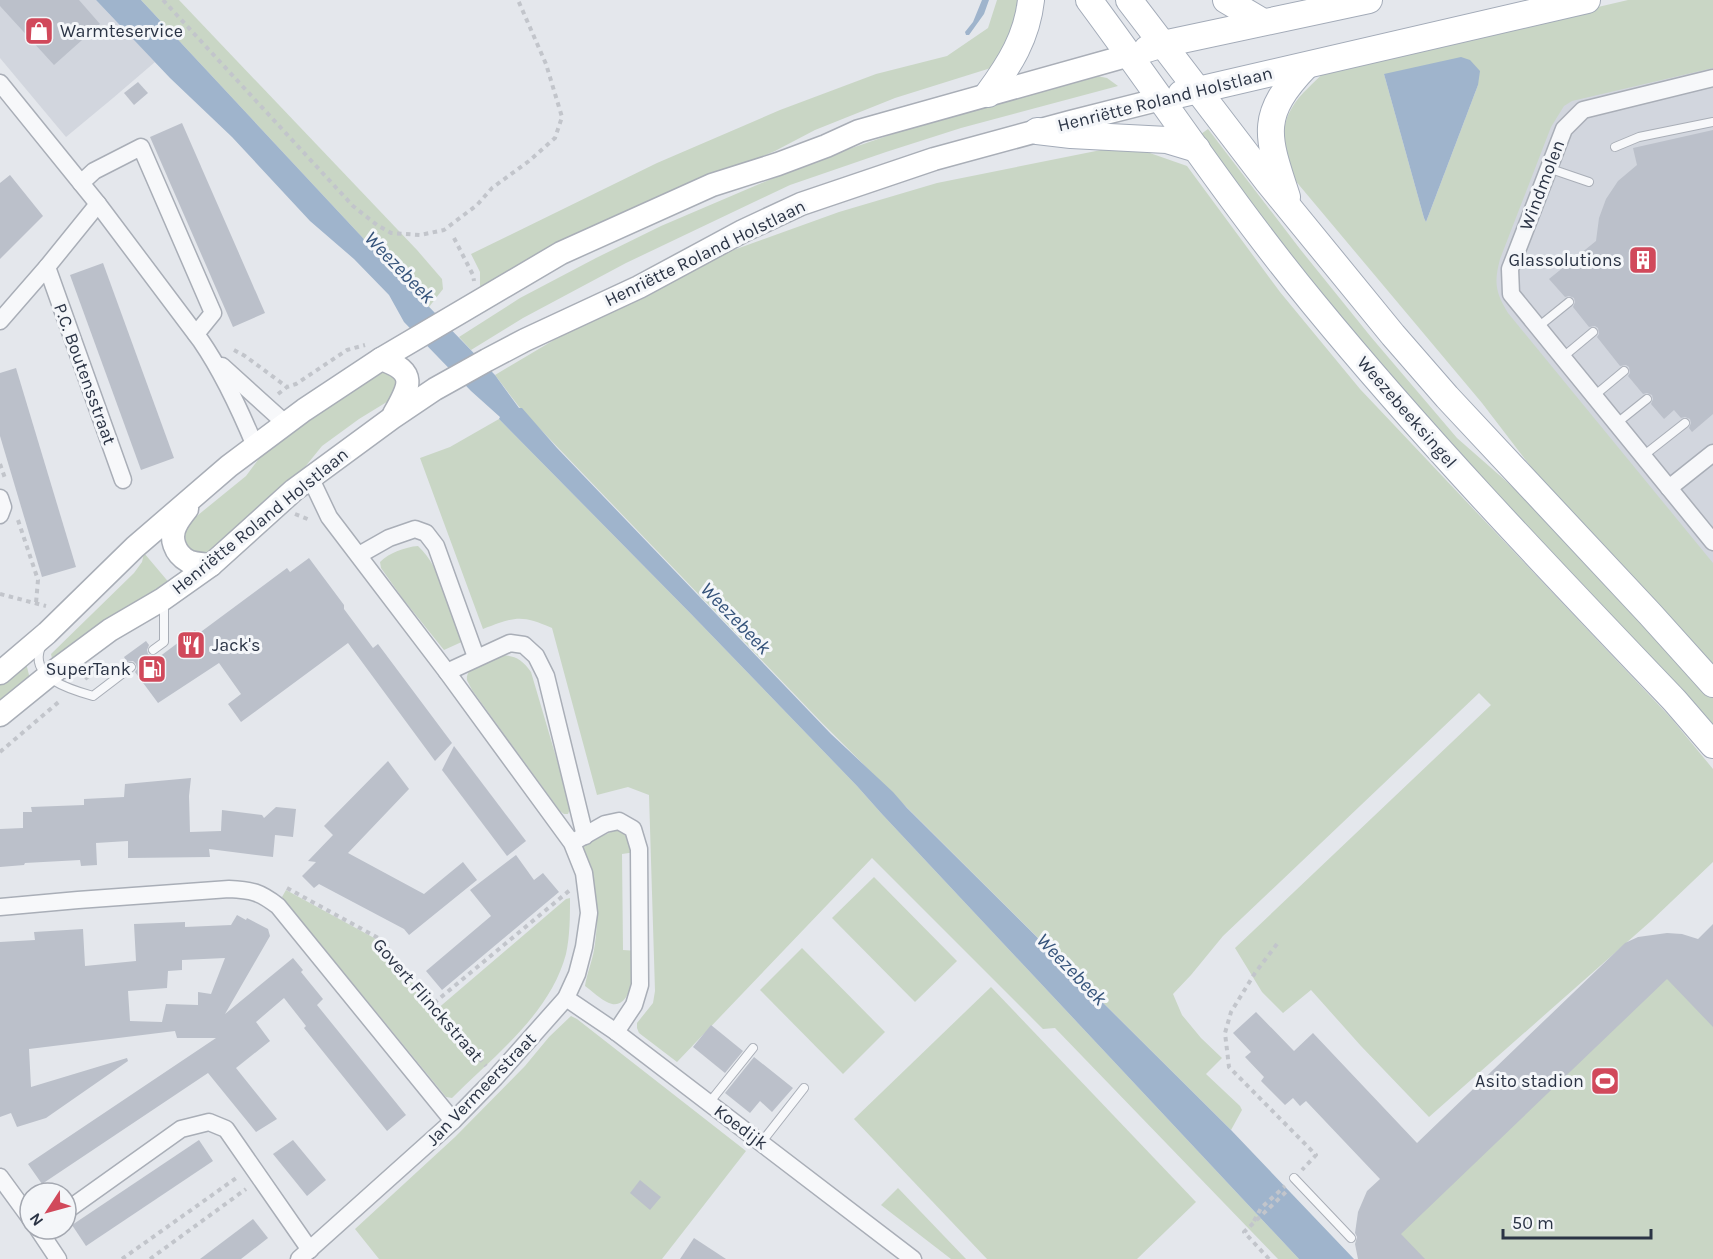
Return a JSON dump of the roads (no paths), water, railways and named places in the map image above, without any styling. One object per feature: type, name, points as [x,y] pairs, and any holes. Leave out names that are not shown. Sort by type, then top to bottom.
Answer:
[{"type":"main road","points":[[988,94],[1009,66],[1022,39],[1031,0]]},
{"type":"main road","name":"Weezebeeksingel","points":[[1089,0],[1197,150],[1313,303],[1428,438],[1675,701],[1713,745]]},
{"type":"main road","points":[[1129,0],[1268,182],[1394,335],[1447,397],[1713,684]]},
{"type":"main road","points":[[1226,0],[1263,22]]},
{"type":"main road","points":[[0,673],[47,633],[135,547],[197,493],[285,423],[413,339],[561,253],[712,185],[778,164],[859,131],[1162,44],[1370,0]]},
{"type":"main road","name":"Henriëtte Roland Holstlaan","points":[[0,715],[110,630],[212,565],[302,483],[392,418],[451,380],[525,340],[639,287],[743,231],[801,204],[934,159],[1037,131],[1196,90],[1587,0]]},
{"type":"main road","points":[[1291,209],[1273,154],[1270,131],[1283,92],[1306,66]]},
{"type":"main road","points":[[1037,131],[1167,140],[1197,150]]},
{"type":"main road","points":[[381,359],[404,371],[408,382],[405,395],[392,418]]},
{"type":"main road","points":[[197,493],[176,524],[173,530],[173,541],[178,553],[185,559],[212,565]]},
{"type":"street","name":"Windmolen","points":[[1713,78],[1582,110],[1564,129],[1510,268],[1511,294],[1713,542]]},
{"type":"street","points":[[0,83],[98,204],[212,357],[255,446]]},
{"type":"street","points":[[81,183],[94,171],[141,147],[213,313],[198,338]]},
{"type":"street","points":[[0,321],[98,204]]},
{"type":"street","name":"P.C. Boutensstraat","points":[[47,267],[123,480]]},
{"type":"street","points":[[212,357],[285,423]]},
{"type":"street","points":[[1669,488],[1713,453]]},
{"type":"street","name":"Jan Vermeerstraat","points":[[302,483],[578,839]]},
{"type":"street","points":[[0,515],[3,507],[3,492]]},
{"type":"street","points":[[359,555],[389,538],[415,529],[426,533],[436,546],[476,657]]},
{"type":"street","name":"Jan Vermeerstraat","points":[[305,1255],[453,1121],[495,1078],[566,998],[577,974],[584,947],[589,913],[585,878],[546,676],[536,656],[524,645],[510,643],[447,672]]},
{"type":"street","points":[[578,839],[605,824],[619,821],[633,829],[639,849],[640,985],[634,1005],[616,1032]]},
{"type":"street","points":[[0,907],[229,889],[249,890],[263,895],[278,906],[453,1121]]},
{"type":"street","name":"Koedijk","points":[[566,998],[616,1032],[909,1258]]},
{"type":"street","points":[[78,1202],[181,1129],[208,1122],[226,1129],[256,1172],[305,1255]]},
{"type":"street","points":[[0,1177],[18,1201]]},
{"type":"street","points":[[46,1241],[58,1259]]},
{"type":"lane","points":[[1615,147],[1639,137],[1713,122]]},
{"type":"lane","points":[[1548,168],[1588,182]]},
{"type":"lane","points":[[1538,327],[1569,302]]},
{"type":"lane","points":[[1563,357],[1593,332]]},
{"type":"lane","points":[[1594,396],[1624,371]]},
{"type":"lane","points":[[1617,423],[1647,399]]},
{"type":"lane","points":[[1643,456],[1685,423]]},
{"type":"lane","points":[[153,650],[164,642],[163,598]]},
{"type":"lane","points":[[47,633],[38,658],[42,668],[57,684],[93,696],[131,667]]},
{"type":"lane","points":[[709,1103],[753,1048]]},
{"type":"lane","points":[[761,1143],[804,1088]]},
{"type":"lane","points":[[1291,1183],[1351,1238]]},
{"type":"water","points":[[96,0],[141,0],[376,252],[495,375],[519,408],[522,408],[557,448],[831,734],[893,792],[1231,1130],[1354,1259],[1299,1259],[857,786],[499,419],[500,417],[471,391],[404,322],[389,295],[354,259],[310,221],[232,137],[170,78]]},
{"type":"water","points":[[982,0],[989,0],[984,14],[969,35],[966,35],[965,32],[973,22]]},
{"type":"water","points":[[1461,57],[1470,60],[1480,71],[1478,85],[1426,222],[1384,74]]},
{"type":"place","name":"Warmteservice","points":[[39,31]]},
{"type":"place","name":"Glassolutions","points":[[1643,260]]},
{"type":"place","name":"Jack's","points":[[191,645]]},
{"type":"place","name":"SuperTank","points":[[152,669]]},
{"type":"place","name":"Asito stadion","points":[[1605,1081]]},
{"type":"water label","name":"Weezebeek","points":[[400,267]]},
{"type":"water label","name":"Weezebeek","points":[[736,618]]},
{"type":"water label","name":"Weezebeek","points":[[1072,969]]}]
